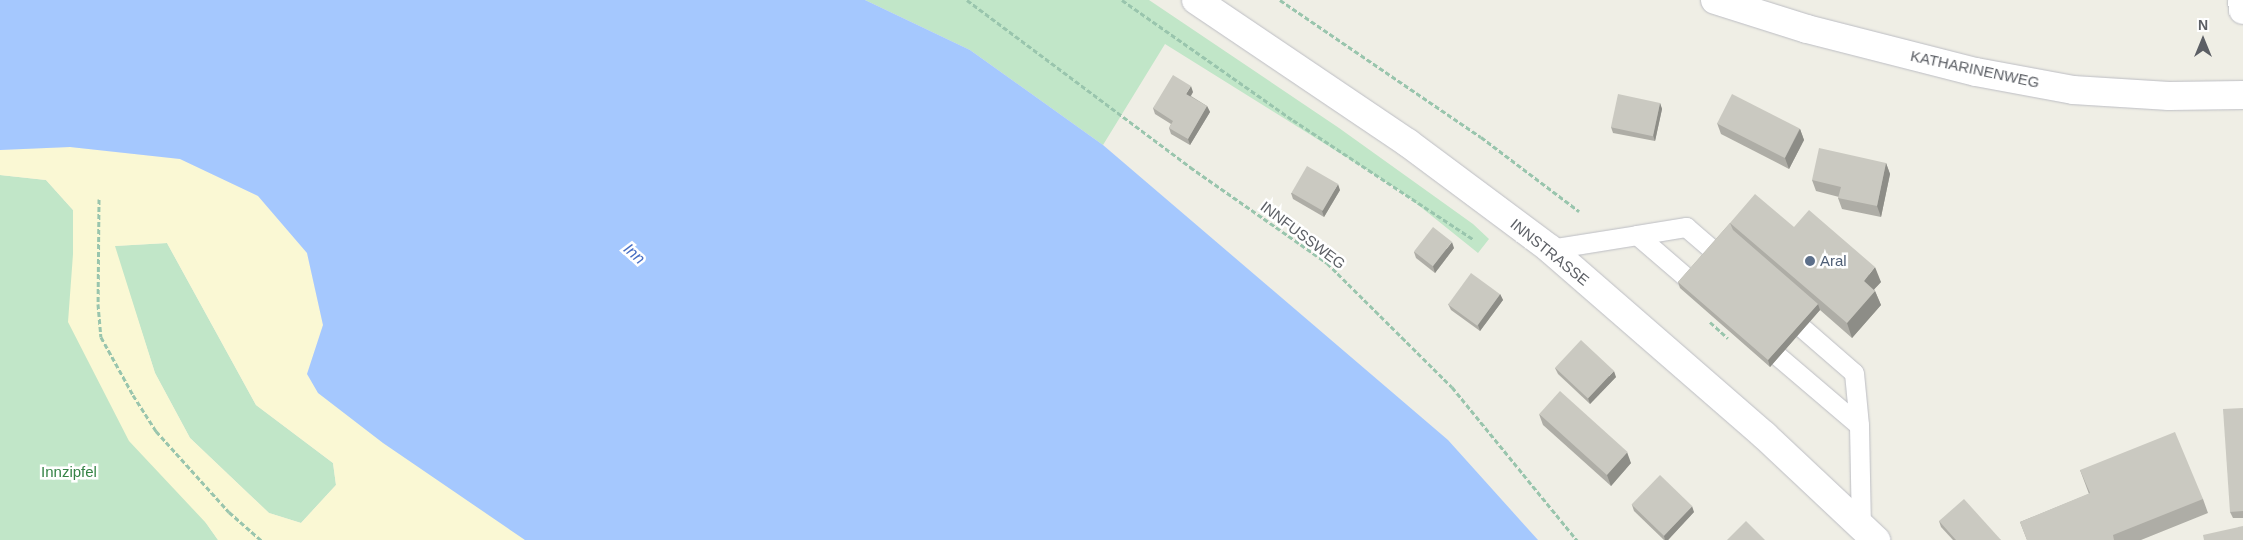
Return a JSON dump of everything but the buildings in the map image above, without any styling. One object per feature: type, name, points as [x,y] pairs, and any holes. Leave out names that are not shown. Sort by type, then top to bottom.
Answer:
[{"type":"main road","name":"INNSTRASSE","points":[[1196,0],[1408,143],[1550,249],[1764,435],[1869,532]]},
{"type":"main road","name":"KATHARINENWEG","points":[[1715,0],[1807,29],[1976,72],[2073,90],[2169,96],[2243,95]]},
{"type":"main road","points":[[2242,0],[2243,10]]},
{"type":"lane","points":[[1550,249],[1686,227],[1745,278]]},
{"type":"lane","points":[[1636,235],[1718,305]]},
{"type":"lane","points":[[1774,303],[1854,373],[1869,532]]},
{"type":"lane","points":[[1748,330],[1859,425]]},
{"type":"path","name":"INNFUSSWEG","points":[[966,0],[1190,167],[1327,263],[1452,387],[1576,540]]},
{"type":"path","points":[[1122,0],[1293,120],[1480,244]]},
{"type":"path","points":[[99,199],[98,304],[101,337],[133,395],[156,431],[229,512],[260,540]]},
{"type":"green space","points":[[865,0],[1149,0],[1339,128],[1473,224],[1489,239],[1478,253],[1402,192],[1165,44],[1103,145],[970,50]]},
{"type":"green space","name":"Innzipfel","points":[[0,175],[46,180],[73,210],[73,254],[206,523],[218,540],[0,540]]},
{"type":"green space","points":[[167,243],[256,405],[333,463],[336,485],[301,523],[269,513],[190,438],[155,373],[114,246]]},
{"type":"sand","points":[[70,147],[180,159],[258,196],[307,253],[323,325],[307,374],[525,540],[218,540],[206,523],[129,441],[68,322],[73,254],[73,210],[46,180],[0,175],[0,150]],"holes":[[[167,243],[256,405],[333,463],[336,485],[301,523],[269,513],[190,438],[155,373],[115,246]]]},
{"type":"water","name":"Inn","points":[[0,0],[865,0],[970,50],[1103,145],[1448,440],[1538,540],[525,540],[383,443],[318,393],[307,374],[323,325],[307,253],[258,196],[180,159],[70,147],[0,150]]},
{"type":"place","name":"Aral","points":[[1810,261]]}]
